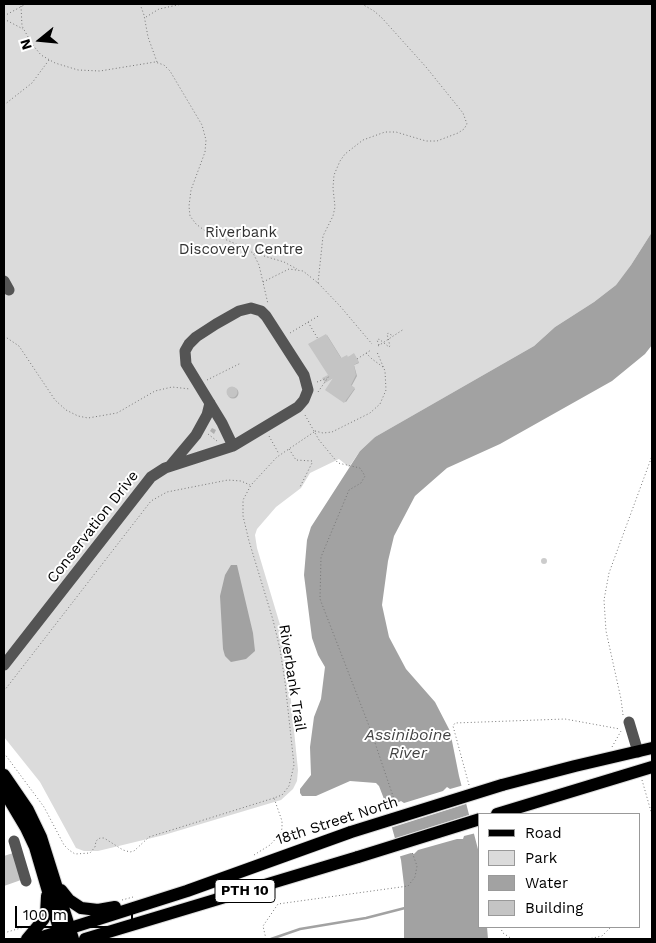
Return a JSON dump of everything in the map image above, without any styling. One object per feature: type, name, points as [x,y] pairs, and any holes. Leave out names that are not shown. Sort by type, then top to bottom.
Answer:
[{"type":"main road","name":"18th Street North","points":[[36,939],[66,935],[351,832],[502,785],[652,748]]},
{"type":"main road","points":[[500,813],[652,767]]},
{"type":"main road","points":[[4,775],[19,795],[41,837],[48,873],[66,935]]},
{"type":"main road","points":[[4,791],[26,828],[48,873],[69,900],[80,908],[89,910],[106,909],[143,899],[176,895]]},
{"type":"main road","name":"PTH 10","points":[[84,939],[478,820]]},
{"type":"main road","points":[[27,939],[46,914],[48,873]]},
{"type":"main road","points":[[104,939],[132,925]]},
{"type":"street","name":"Conservation Drive","points":[[4,665],[152,476],[170,466],[230,447],[301,404],[307,395],[308,385],[304,375],[266,316],[256,308],[245,308],[239,311],[196,338],[187,347],[185,355],[186,364],[229,436],[230,447]]},
{"type":"street","points":[[170,466],[200,428],[207,415],[210,403]]},
{"type":"street","points":[[624,724],[638,752]]},
{"type":"street","points":[[14,841],[26,881]]},
{"type":"path","points":[[23,29],[4,18],[26,4]]},
{"type":"path","points":[[140,4],[158,63]]},
{"type":"path","points":[[145,18],[159,9],[182,4]]},
{"type":"path","points":[[314,4],[327,4]]},
{"type":"path","points":[[318,283],[323,236],[335,211],[334,175],[340,161],[346,154],[363,140],[385,132],[396,132],[426,141],[437,140],[458,133],[467,124],[462,113],[426,67],[382,18],[362,4]]},
{"type":"path","points":[[22,6],[21,19],[23,29],[36,50],[50,60],[70,68],[87,71],[100,71],[150,62],[158,63],[168,68],[175,77],[205,133],[205,152],[190,198],[189,211],[192,220],[204,230],[253,253],[284,262],[303,271],[318,283],[340,306],[372,344]]},
{"type":"path","points":[[4,105],[32,83],[50,60]]},
{"type":"path","points":[[253,253],[258,261],[269,307]]},
{"type":"path","points":[[263,282],[289,269],[303,271]]},
{"type":"path","points":[[285,336],[320,315]]},
{"type":"path","points":[[308,322],[318,339]]},
{"type":"path","points":[[393,336],[387,334],[389,339],[389,347],[383,342],[379,339],[377,340],[378,346],[383,342],[389,339],[404,329]]},
{"type":"path","points":[[4,336],[19,346],[55,400],[66,410],[78,416],[88,418],[110,416],[126,409],[155,391],[172,387],[188,390],[194,387]]},
{"type":"path","points":[[358,359],[371,350]]},
{"type":"path","name":"Riverbank Trail","points":[[274,798],[282,794],[288,786],[293,772],[294,757],[280,649],[243,516],[243,500],[251,485],[289,448],[314,431],[332,432],[375,410],[386,390],[384,367],[376,352]]},
{"type":"path","points":[[366,353],[376,363],[384,367]]},
{"type":"path","points":[[202,382],[241,364]]},
{"type":"path","points":[[314,383],[330,376],[315,396]]},
{"type":"path","points":[[304,411],[319,440],[338,463],[360,468],[365,476],[361,484],[349,490],[321,557],[320,599],[371,731],[399,812]]},
{"type":"path","points":[[200,428],[230,447]]},
{"type":"path","points":[[264,428],[280,455]]},
{"type":"path","points":[[289,448],[296,460],[312,461],[300,487]]},
{"type":"path","points":[[611,749],[624,724],[623,705],[606,631],[604,600],[609,573],[652,456]]},
{"type":"path","points":[[4,691],[151,501],[162,494],[228,480],[241,481],[251,485]]},
{"type":"path","points":[[470,790],[453,726],[455,723],[565,719],[624,724]]},
{"type":"path","points":[[4,753],[44,807],[56,832],[68,850],[75,854],[87,854],[93,849],[97,839],[104,838],[127,852],[134,851],[149,837],[274,798],[282,821],[281,833],[270,845],[253,856],[253,858]]},
{"type":"path","points":[[641,778],[652,815]]},
{"type":"path","points":[[266,939],[263,926],[278,904],[408,886],[415,877],[417,866],[411,848]]},
{"type":"path","points":[[4,933],[26,925]]},
{"type":"path","points":[[500,928],[502,933],[512,939]]},
{"type":"path","points":[[588,939],[602,936],[610,928]]},
{"type":"green space","name":"Riverbank Discovery Centre","points":[[4,4],[652,4],[652,232],[616,285],[594,302],[555,327],[534,346],[375,437],[360,451],[349,467],[339,459],[310,473],[301,488],[276,507],[257,529],[255,535],[257,548],[290,658],[287,661],[298,770],[297,781],[293,789],[281,800],[164,835],[98,851],[84,851],[76,848],[40,782],[4,737]]},
{"type":"water","name":"Assiniboine River","points":[[652,232],[652,345],[645,354],[612,381],[500,444],[447,468],[415,496],[394,536],[388,561],[382,605],[389,637],[406,669],[435,702],[450,731],[459,776],[478,849],[478,928],[487,928],[488,939],[404,939],[404,885],[401,860],[379,786],[376,783],[350,781],[316,796],[302,796],[300,793],[300,789],[311,775],[310,747],[314,717],[321,699],[325,667],[312,638],[304,575],[307,540],[311,527],[360,451],[375,437],[534,346],[555,327],[594,302],[616,285]]},
{"type":"water","points":[[231,565],[237,565],[253,633],[255,651],[246,659],[231,662],[225,656],[223,649],[220,596],[225,575]]},
{"type":"pier","points":[[464,785],[469,803],[390,828],[384,809],[401,801],[404,803],[443,791],[447,787],[450,789]]},
{"type":"pier","points":[[472,814],[476,833],[464,836],[463,839],[457,839],[418,850],[414,854],[411,853],[398,857],[393,839]]},
{"type":"building","points":[[326,334],[341,358],[347,355],[348,357],[354,353],[359,362],[354,365],[356,375],[351,385],[355,388],[344,403],[325,390],[333,378],[325,383],[322,378],[328,375],[308,344]]},
{"type":"building","points":[[232,386],[238,392],[232,398],[226,392]]},
{"type":"building","points":[[13,853],[21,880],[4,886],[4,856]]},
{"type":"waterway","points":[[271,939],[300,929],[366,918],[405,908]]}]
